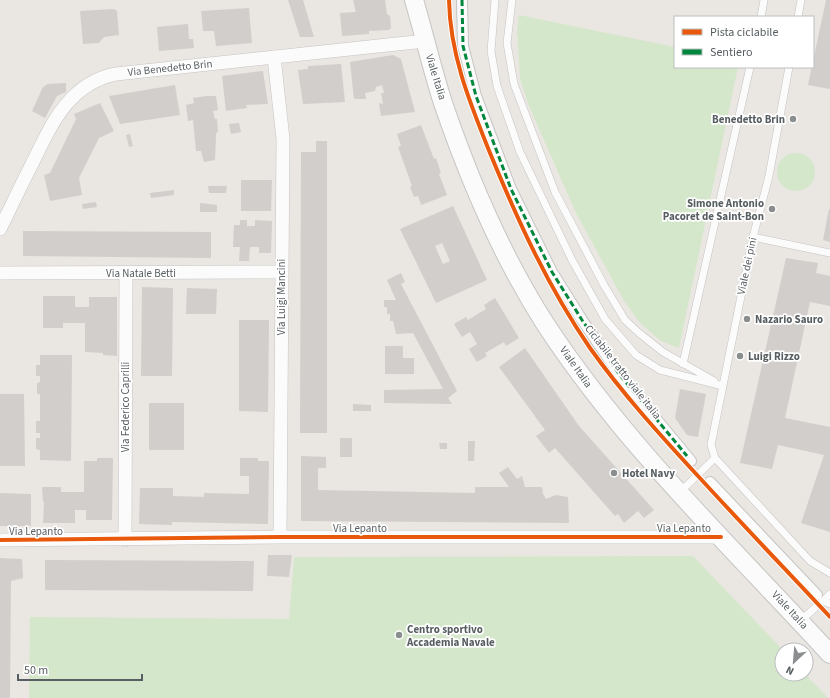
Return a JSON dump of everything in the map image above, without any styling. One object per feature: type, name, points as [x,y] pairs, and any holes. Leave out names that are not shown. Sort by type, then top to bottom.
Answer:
[{"type":"main road","name":"Viale Italia","points":[[414,0],[443,103],[482,203],[527,293],[546,325],[591,390],[623,430],[830,654]]},
{"type":"main road","name":"Viale Italia","points":[[420,20],[421,0]]},
{"type":"street","points":[[462,0],[463,46],[476,96],[511,189],[552,272],[582,320],[619,374],[691,461]]},
{"type":"street","name":"Via Benedetto Brin","points":[[0,229],[53,121],[62,107],[82,88],[100,78],[116,74],[425,41]]},
{"type":"street","name":"Via Luigi Mancini","points":[[274,57],[283,139],[280,537]]},
{"type":"street","name":"Via Natale Betti","points":[[0,273],[126,274],[281,272]]},
{"type":"street","name":"Via Federico Caprilli","points":[[125,540],[126,274]]},
{"type":"street","points":[[710,482],[826,603]]},
{"type":"street","name":"Via Lepanto","points":[[0,540],[125,540],[280,537],[721,537]]},
{"type":"lane","points":[[495,0],[491,50],[497,86],[520,152],[572,260],[605,319],[636,355],[660,370],[723,386]]},
{"type":"lane","points":[[512,0],[507,43],[514,84],[555,192],[604,285],[625,320],[663,352],[723,386]]},
{"type":"lane","points":[[761,16],[764,0]]},
{"type":"lane","points":[[798,16],[802,0]]},
{"type":"lane","points":[[683,364],[750,68]]},
{"type":"lane","name":"Viale dei pini","points":[[712,461],[711,445],[753,236],[769,176],[789,68]]},
{"type":"lane","points":[[753,236],[830,253]]},
{"type":"lane","points":[[680,492],[712,461],[810,561],[830,574]]},
{"type":"lane","points":[[800,621],[826,603],[830,594]]},
{"type":"green space","points":[[519,15],[674,47],[674,68],[738,68],[679,348],[661,341],[640,323],[623,299],[576,213],[529,106],[520,79],[517,30]]},
{"type":"green space","points":[[792,153],[800,153],[810,158],[814,165],[814,179],[810,186],[800,191],[792,191],[782,186],[780,183],[777,176],[777,168],[782,158],[785,156]]},
{"type":"green space","name":"Centro sportivo Accademia Navale","points":[[693,556],[775,642],[774,642],[774,682],[813,682],[828,698],[29,698],[30,617],[289,619],[294,557]]},
{"type":"building","points":[[288,0],[303,0],[314,37],[300,37]]},
{"type":"building","points":[[353,0],[385,0],[387,14],[390,16],[391,28],[389,30],[369,31],[369,34],[342,36],[340,13],[356,12]]},
{"type":"building","points":[[826,0],[830,0],[830,89],[808,85],[812,68],[814,68],[814,57]]},
{"type":"building","points":[[249,8],[252,43],[216,46],[214,31],[203,31],[201,11]]},
{"type":"building","points":[[114,9],[117,11],[119,35],[104,37],[99,43],[83,44],[80,11]]},
{"type":"building","points":[[188,24],[189,39],[193,39],[194,48],[159,51],[157,27]]},
{"type":"building","points":[[393,55],[401,59],[415,112],[381,116],[379,103],[383,104],[381,93],[384,93],[382,85],[376,87],[375,91],[365,93],[366,99],[354,99],[350,62]]},
{"type":"building","points":[[341,64],[345,102],[303,104],[298,70],[308,69],[308,66]]},
{"type":"building","points":[[263,71],[268,104],[246,105],[247,108],[226,111],[222,76]]},
{"type":"building","points":[[66,83],[66,92],[57,96],[45,118],[32,111],[43,87],[48,84]]},
{"type":"building","points":[[175,85],[180,115],[120,124],[109,96]]},
{"type":"building","points":[[216,96],[218,110],[213,111],[215,119],[217,119],[218,131],[216,134],[215,160],[204,162],[201,151],[196,151],[193,120],[188,121],[186,105],[194,103],[193,98]]},
{"type":"building","points":[[100,103],[114,131],[99,138],[79,178],[82,195],[50,201],[44,175],[50,173],[76,119],[74,114]]},
{"type":"building","points":[[239,123],[241,132],[231,134],[229,124]]},
{"type":"building","points":[[421,125],[434,159],[436,158],[441,173],[439,174],[447,195],[421,205],[418,196],[414,197],[410,187],[412,186],[398,147],[401,146],[397,134]]},
{"type":"building","points":[[130,134],[133,146],[129,147],[126,135]]},
{"type":"building","points":[[316,141],[327,141],[327,433],[300,433],[301,152],[316,152]]},
{"type":"building","points":[[241,180],[272,180],[271,211],[241,211]]},
{"type":"building","points":[[208,186],[227,186],[226,193],[209,193]]},
{"type":"building","points":[[174,190],[174,195],[151,198],[150,193]]},
{"type":"building","points":[[96,202],[97,207],[83,209],[82,204]]},
{"type":"building","points":[[200,203],[217,205],[217,212],[200,212]]},
{"type":"building","points":[[453,206],[487,280],[436,303],[400,229]],"holes":[[[442,243],[450,261],[443,264],[435,246]]]},
{"type":"building","points":[[830,209],[830,242],[823,240]]},
{"type":"building","points":[[240,220],[247,220],[247,226],[255,226],[255,220],[272,221],[271,253],[259,253],[259,247],[250,247],[249,261],[239,261],[240,247],[233,247],[234,225],[240,225]]},
{"type":"building","points":[[23,231],[211,232],[211,258],[23,256]]},
{"type":"building","points":[[786,258],[818,263],[816,273],[830,276],[830,306],[810,302],[785,418],[830,427],[830,532],[801,523],[824,455],[778,445],[772,469],[740,463]]},
{"type":"building","points":[[401,273],[405,282],[401,284],[457,391],[448,398],[452,404],[384,403],[384,390],[443,389],[413,333],[396,334],[393,321],[390,321],[390,314],[387,314],[387,307],[384,307],[384,300],[396,300],[387,280]]},
{"type":"building","points":[[142,287],[173,288],[172,376],[141,376]]},
{"type":"building","points":[[187,288],[217,289],[216,314],[186,314]]},
{"type":"building","points":[[43,296],[75,296],[75,307],[89,307],[89,297],[117,297],[117,356],[103,355],[103,353],[85,352],[85,323],[63,323],[63,328],[43,328]]},
{"type":"building","points":[[495,298],[519,338],[506,346],[504,342],[485,353],[487,356],[477,362],[469,349],[477,344],[470,332],[462,337],[454,324],[466,317],[468,320],[486,309],[484,305]]},
{"type":"building","points":[[239,320],[269,320],[268,412],[239,411]]},
{"type":"building","points":[[385,346],[403,346],[403,358],[414,358],[414,374],[385,374]]},
{"type":"building","points":[[525,348],[579,426],[654,510],[644,518],[638,511],[624,523],[618,514],[615,516],[555,448],[549,453],[536,436],[545,430],[499,367]]},
{"type":"building","points":[[40,355],[72,355],[71,461],[40,460],[40,450],[36,449],[36,438],[40,438],[40,433],[36,433],[36,421],[40,421],[40,394],[37,394],[37,383],[40,382],[40,376],[36,376],[36,365],[40,365]]},
{"type":"building","points":[[680,389],[706,394],[698,437],[687,435],[675,418]]},
{"type":"building","points":[[0,394],[24,394],[25,466],[0,466]]},
{"type":"building","points":[[149,403],[184,403],[184,450],[149,450]]},
{"type":"building","points":[[353,404],[371,405],[371,411],[353,411]]},
{"type":"building","points":[[340,438],[352,438],[352,457],[340,457]]},
{"type":"building","points":[[468,441],[475,441],[474,461],[468,461]]},
{"type":"building","points":[[439,443],[447,443],[447,449],[440,449]]},
{"type":"building","points":[[301,456],[326,457],[326,468],[318,468],[318,490],[475,493],[475,487],[509,487],[499,473],[508,467],[517,479],[522,476],[525,487],[542,487],[543,494],[546,499],[556,495],[568,497],[569,523],[301,521]]},
{"type":"building","points":[[97,458],[113,458],[112,520],[86,520],[86,510],[75,510],[75,523],[43,523],[44,502],[42,487],[61,487],[61,492],[84,492],[84,461],[97,461]]},
{"type":"building","points":[[240,458],[258,458],[258,461],[269,461],[268,524],[172,522],[172,525],[139,524],[140,488],[173,488],[173,496],[204,497],[204,493],[249,494],[249,476],[240,476]]},
{"type":"building","points":[[0,493],[31,494],[31,526],[0,526]]},
{"type":"building","points":[[268,555],[292,555],[289,577],[267,576]]},
{"type":"building","points":[[0,558],[22,559],[23,578],[11,581],[10,698],[0,698]]},
{"type":"building","points":[[45,560],[254,561],[253,591],[45,590]]},
{"type":"marked path","points":[[462,0],[463,46],[476,96],[511,189],[552,272],[582,320],[619,374],[687,456]]},
{"type":"cycle path","name":"Ciclabile tratto viale italia","points":[[449,0],[450,20],[457,59],[475,116],[523,228],[547,277],[575,325],[602,365],[628,397],[684,461],[830,617]]},
{"type":"cycle path","points":[[0,540],[280,537],[721,537]]},
{"type":"place","name":"Benedetto Brin","points":[[793,119]]},
{"type":"place","name":"Simone Antonio Pacoret de Saint-Bon","points":[[772,209]]},
{"type":"place","name":"Nazario Sauro","points":[[747,319]]},
{"type":"place","name":"Luigi Rizzo","points":[[740,356]]},
{"type":"place","name":"Hotel Navy","points":[[614,473]]},
{"type":"place","name":"Centro sportivo Accademia Navale","points":[[399,635]]}]
